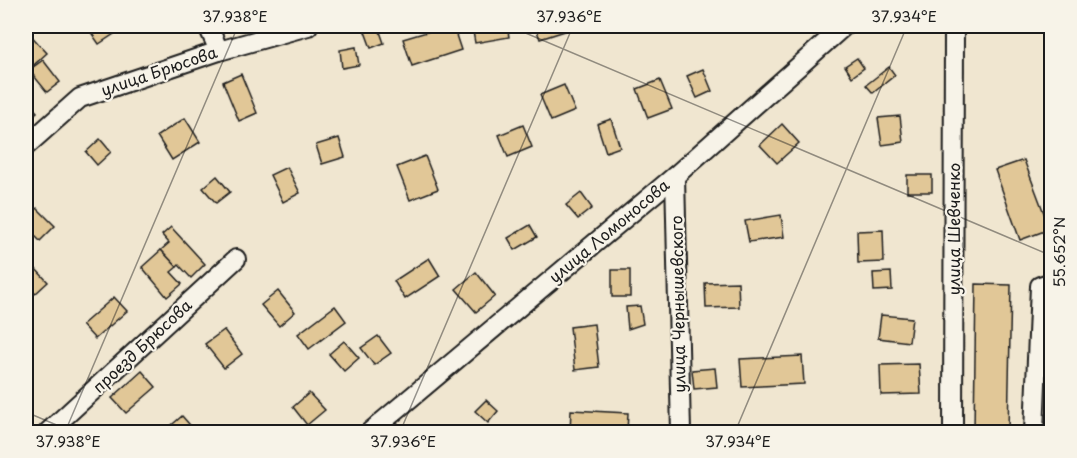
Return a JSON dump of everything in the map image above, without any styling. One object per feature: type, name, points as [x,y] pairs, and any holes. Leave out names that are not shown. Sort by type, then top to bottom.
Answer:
[{"type":"street","points":[[208,26],[219,51]]},
{"type":"street","name":"улица Брюсова","points":[[26,146],[80,98],[219,51],[308,26]]},
{"type":"street","name":"улица Ломоносова","points":[[370,432],[675,176],[844,26]]},
{"type":"street","name":"улица Шевченко","points":[[953,432],[954,26]]},
{"type":"street","name":"улица Чернышевского","points":[[675,176],[681,432]]},
{"type":"street","name":"проезд Брюсова","points":[[48,432],[236,259]]},
{"type":"street","points":[[1034,432],[1040,286],[1052,282]]},
{"type":"building","points":[[98,26],[108,26],[114,34],[99,44],[90,31]]},
{"type":"building","points":[[378,26],[384,43],[371,48],[364,29]]},
{"type":"building","points":[[453,26],[461,50],[412,66],[403,39]]},
{"type":"building","points":[[472,26],[507,26],[509,37],[475,43]]},
{"type":"building","points":[[535,26],[566,26],[568,30],[540,39]]},
{"type":"building","points":[[26,30],[47,53],[26,72]]},
{"type":"building","points":[[356,47],[359,65],[342,68],[340,50]]},
{"type":"building","points":[[857,58],[864,68],[852,77],[845,66]]},
{"type":"building","points":[[43,60],[60,82],[47,92],[29,70]]},
{"type":"building","points":[[889,67],[895,75],[873,93],[866,85]]},
{"type":"building","points":[[703,69],[712,91],[697,98],[687,76]]},
{"type":"building","points":[[241,74],[257,113],[239,121],[223,82]]},
{"type":"building","points":[[660,80],[672,109],[648,118],[637,89]]},
{"type":"building","points":[[564,85],[575,111],[551,121],[540,95]]},
{"type":"building","points":[[26,100],[37,112],[26,122]]},
{"type":"building","points":[[900,116],[903,142],[882,145],[878,118]]},
{"type":"building","points":[[185,118],[200,142],[172,160],[157,136]]},
{"type":"building","points":[[611,119],[620,147],[606,152],[597,124]]},
{"type":"building","points":[[782,124],[799,143],[777,163],[760,145]]},
{"type":"building","points":[[523,125],[532,147],[508,157],[499,135]]},
{"type":"building","points":[[339,138],[345,157],[322,164],[316,145]]},
{"type":"building","points":[[100,139],[111,152],[97,165],[86,152]]},
{"type":"building","points":[[425,156],[438,189],[410,200],[397,167]]},
{"type":"building","points":[[1024,160],[1050,229],[1020,240],[995,170]]},
{"type":"building","points":[[287,167],[300,193],[283,202],[270,175]]},
{"type":"building","points":[[907,175],[932,175],[932,192],[907,192]]},
{"type":"building","points":[[217,176],[230,192],[216,203],[203,188]]},
{"type":"building","points":[[581,193],[592,208],[578,219],[566,205]]},
{"type":"building","points":[[37,208],[55,226],[40,241],[26,227],[26,219]]},
{"type":"building","points":[[781,215],[784,237],[749,242],[745,221]]},
{"type":"building","points":[[530,225],[537,237],[515,250],[508,238]]},
{"type":"building","points":[[171,227],[205,264],[191,278],[161,250],[169,243],[162,235]]},
{"type":"building","points":[[883,230],[884,262],[858,263],[857,231]]},
{"type":"building","points":[[161,250],[177,267],[171,272],[182,284],[167,297],[142,267]]},
{"type":"building","points":[[429,258],[440,276],[405,299],[394,281]]},
{"type":"building","points":[[33,266],[48,282],[35,294],[26,284],[26,274]]},
{"type":"building","points":[[612,270],[630,270],[630,297],[612,297]]},
{"type":"building","points":[[476,272],[495,296],[476,312],[456,289]]},
{"type":"building","points":[[891,272],[892,290],[874,291],[873,273]]},
{"type":"building","points":[[738,282],[739,307],[706,308],[705,283]]},
{"type":"building","points":[[976,284],[1011,285],[1008,432],[974,432]]},
{"type":"building","points":[[278,291],[295,312],[279,326],[261,305]]},
{"type":"building","points":[[114,297],[127,311],[95,339],[82,325]]},
{"type":"building","points":[[335,306],[346,321],[309,349],[298,334]]},
{"type":"building","points":[[640,306],[643,324],[628,329],[626,307]]},
{"type":"building","points":[[881,315],[912,318],[909,342],[878,338]]},
{"type":"building","points":[[594,324],[599,367],[575,370],[570,327]]},
{"type":"building","points":[[224,330],[242,354],[224,368],[205,344]]},
{"type":"building","points":[[378,336],[391,353],[374,365],[361,348]]},
{"type":"building","points":[[344,341],[359,358],[344,371],[329,354]]},
{"type":"building","points":[[802,356],[804,384],[742,387],[740,359]]},
{"type":"building","points":[[919,364],[921,394],[881,395],[880,365]]},
{"type":"building","points":[[715,368],[717,387],[694,389],[692,370]]},
{"type":"building","points":[[142,371],[156,387],[126,413],[112,398]]},
{"type":"building","points":[[309,393],[325,410],[307,425],[293,407]]},
{"type":"building","points":[[486,400],[498,411],[488,423],[475,411]]},
{"type":"building","points":[[571,410],[628,413],[627,432],[570,432]]},
{"type":"building","points":[[182,416],[196,432],[168,432],[166,430]]}]
